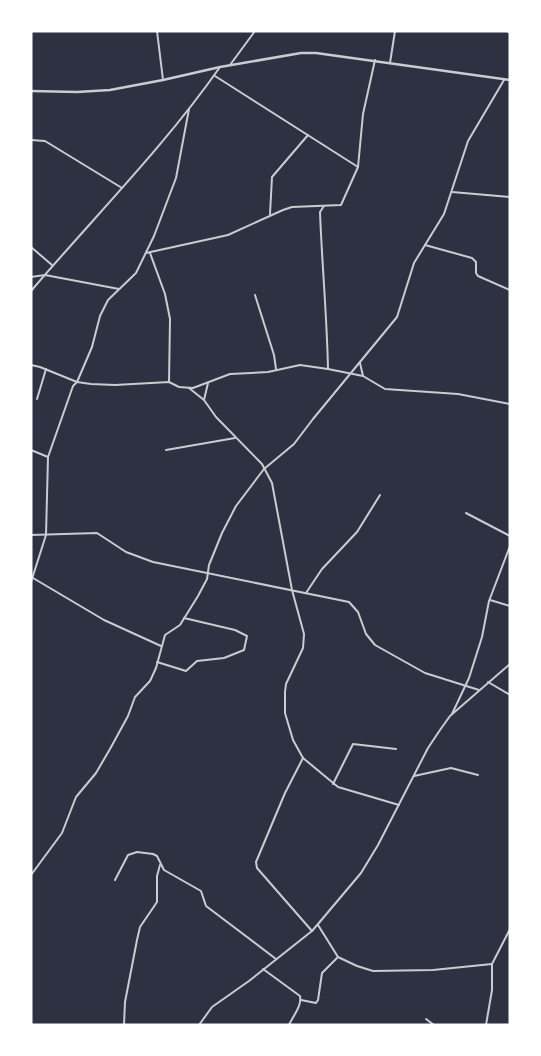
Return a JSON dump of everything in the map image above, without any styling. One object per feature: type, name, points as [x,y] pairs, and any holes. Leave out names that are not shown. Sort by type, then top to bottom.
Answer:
[{"type":"street","points":[[152,31],[157,33],[163,80]]},
{"type":"street","points":[[230,66],[255,31]]},
{"type":"street","points":[[390,63],[395,31]]},
{"type":"street","points":[[31,91],[78,92],[110,90],[220,67],[301,53],[334,54],[510,80]]},
{"type":"street","points":[[146,253],[228,235],[270,215],[292,208],[341,204],[358,167],[363,114],[375,60]]},
{"type":"street","points":[[31,290],[189,109],[220,67]]},
{"type":"street","points":[[214,75],[358,167]]},
{"type":"street","points":[[31,875],[62,833],[79,791],[96,773],[128,716],[135,697],[150,681],[165,635],[180,625],[204,586],[209,565],[236,506],[264,468],[287,452],[294,444],[398,315],[411,270],[440,222],[452,192],[468,141],[504,80]]},
{"type":"street","points":[[31,582],[46,535],[48,457],[73,386],[77,382],[94,341],[104,308],[110,297],[136,273],[146,253],[176,178],[189,109]]},
{"type":"street","points":[[270,215],[272,178],[308,135]]},
{"type":"street","points":[[31,140],[45,141],[122,188]]},
{"type":"street","points":[[452,192],[510,197]]},
{"type":"street","points":[[314,206],[320,212]]},
{"type":"street","points":[[324,206],[320,212],[327,313],[328,369]]},
{"type":"street","points":[[425,245],[472,258],[476,262],[478,276],[510,290]]},
{"type":"street","points":[[31,247],[52,266]]},
{"type":"street","points":[[150,252],[170,319],[169,382]]},
{"type":"street","points":[[31,277],[45,275],[119,289]]},
{"type":"street","points":[[255,295],[274,354],[276,370]]},
{"type":"street","points":[[360,363],[363,376]]},
{"type":"street","points":[[31,365],[77,382],[103,386],[169,382],[179,387],[189,388],[230,374],[300,366],[363,376],[385,389],[458,394],[510,404]]},
{"type":"street","points":[[37,399],[46,369]]},
{"type":"street","points":[[204,400],[209,382]]},
{"type":"street","points":[[189,388],[204,400],[216,418],[262,464],[272,483],[292,590],[304,641],[299,658],[286,684],[284,704],[291,734],[303,758],[333,784],[343,790],[399,805]]},
{"type":"street","points":[[166,450],[235,438]]},
{"type":"street","points":[[31,450],[48,457]]},
{"type":"street","points":[[306,594],[322,569],[359,529],[380,495]]},
{"type":"street","points":[[466,513],[510,536]]},
{"type":"street","points":[[31,535],[97,533],[126,552],[153,562],[349,602],[358,612],[370,641],[375,645],[425,673],[479,690]]},
{"type":"street","points":[[199,1025],[212,1007],[312,931],[361,873],[378,845],[428,748],[450,716],[466,685],[482,637],[490,600],[510,546]]},
{"type":"street","points":[[33,578],[98,617],[161,646]]},
{"type":"street","points":[[490,600],[510,606]]},
{"type":"street","points":[[157,662],[186,671],[197,661],[224,658],[246,648],[247,636],[239,632],[184,618]]},
{"type":"street","points":[[450,716],[510,664]]},
{"type":"street","points":[[488,682],[510,695]]},
{"type":"street","points":[[333,784],[353,744],[396,749]]},
{"type":"street","points":[[303,758],[274,819],[256,865],[312,931]]},
{"type":"street","points":[[414,776],[451,768],[478,775]]},
{"type":"street","points":[[115,880],[128,855],[134,852],[153,854],[157,856],[164,870],[201,892],[206,906],[276,959]]},
{"type":"street","points":[[124,1025],[125,1002],[136,940],[140,927],[157,902],[157,876],[160,863]]},
{"type":"street","points":[[318,924],[338,957],[364,968],[381,971],[433,970],[492,964]]},
{"type":"street","points":[[486,1025],[492,990],[492,964],[510,929]]},
{"type":"street","points":[[301,1000],[316,1003],[322,973],[338,957]]},
{"type":"street","points":[[263,970],[298,994],[301,1000]]},
{"type":"street","points":[[289,1025],[301,1000]]},
{"type":"street","points":[[426,1019],[434,1025]]}]
